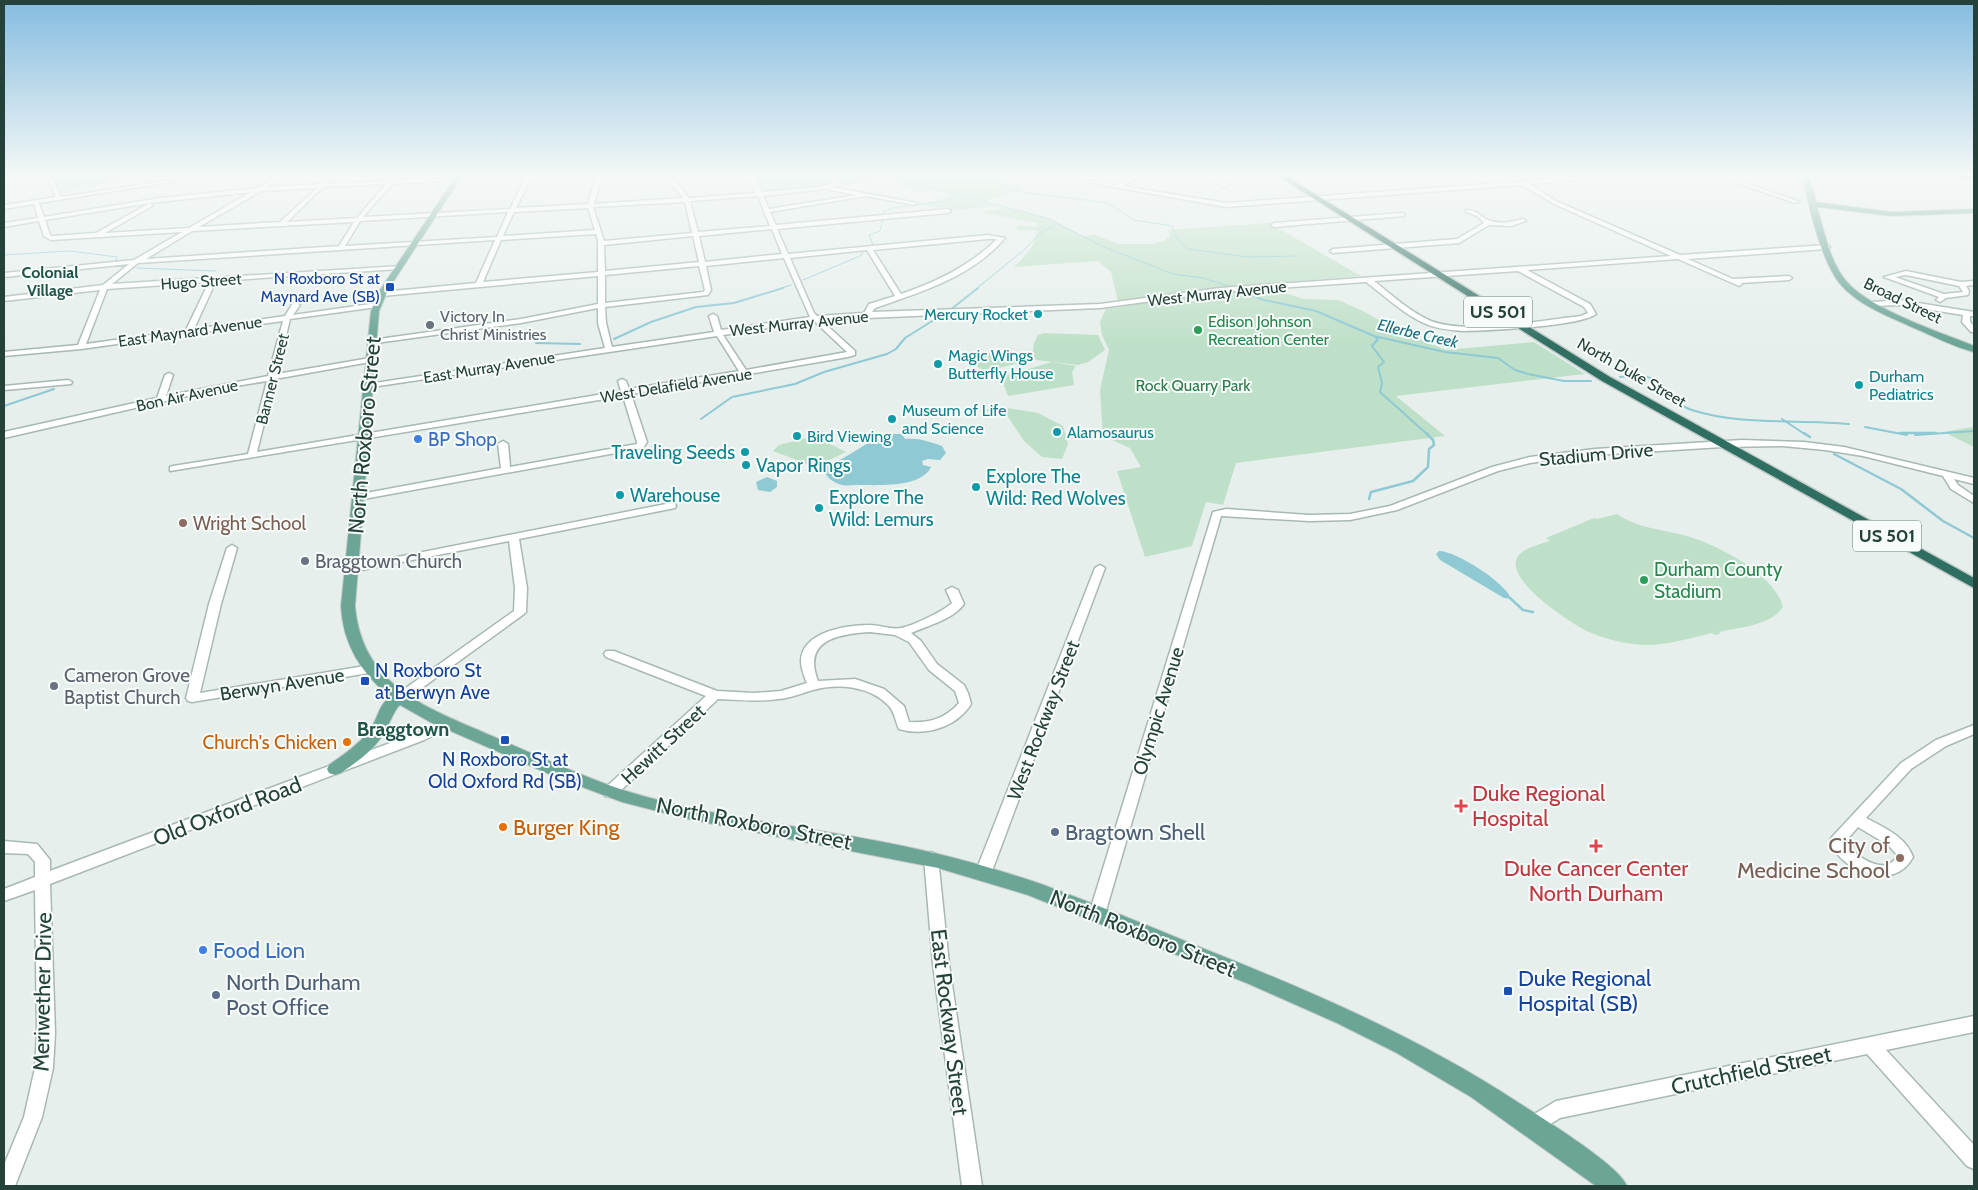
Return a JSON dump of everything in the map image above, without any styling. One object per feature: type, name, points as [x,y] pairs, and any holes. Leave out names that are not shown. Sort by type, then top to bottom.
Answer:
[{"type":"highway","name":"North Duke Street","points":[[1370,232],[1606,379],[1974,584]]},
{"type":"main road","name":"North Roxboro Street","points":[[423,232],[382,294],[377,305],[370,360],[351,569],[348,628],[353,642],[371,669],[400,698],[448,723],[610,792],[714,818],[930,858],[984,871],[1097,914],[1276,986],[1376,1032],[1454,1075],[1533,1126],[1615,1186]]},
{"type":"main road","name":"Broad Street","points":[[1822,232],[1844,284],[1876,305],[1974,349]]},
{"type":"main road","points":[[336,769],[375,737],[384,722],[389,705],[400,698]]},
{"type":"street","points":[[45,232],[47,236],[51,238],[161,232]]},
{"type":"street","points":[[96,235],[102,232]]},
{"type":"street","points":[[81,347],[105,287],[138,261],[187,232]]},
{"type":"street","points":[[341,248],[351,232]]},
{"type":"street","points":[[479,285],[502,232]]},
{"type":"street","points":[[4,276],[138,261],[598,232],[601,242],[602,323],[609,348]]},
{"type":"street","points":[[601,242],[723,232]]},
{"type":"street","points":[[776,232],[814,318]]},
{"type":"street","points":[[1333,251],[1459,241],[1474,232]]},
{"type":"street","points":[[1620,232],[1735,283],[1789,278]]},
{"type":"street","points":[[372,342],[521,321],[602,305],[708,293],[696,234]]},
{"type":"street","points":[[382,294],[999,236],[1002,240],[973,262],[940,280],[899,298],[872,306],[868,310],[868,314]]},
{"type":"street","name":"West Murray Avenue","points":[[609,348],[814,318],[868,314],[1100,306],[1220,290],[1827,247]]},
{"type":"street","points":[[869,248],[899,298]]},
{"type":"street","name":"Hugo Street","points":[[4,299],[105,287],[399,267]]},
{"type":"street","points":[[1367,279],[1421,318],[1438,325],[1462,329],[1589,317],[1592,312],[1587,306],[1518,268]]},
{"type":"street","points":[[1944,296],[1887,277],[1906,274],[1961,284],[1974,283]]},
{"type":"street","points":[[189,332],[213,280]]},
{"type":"street","points":[[1944,308],[1939,298],[1966,294],[1961,284]]},
{"type":"street","points":[[1876,305],[1908,304],[1971,313],[1966,322],[1974,330]]},
{"type":"street","name":"Banner Street","points":[[252,456],[287,318],[296,305]]},
{"type":"street","name":"East Maynard Avenue","points":[[4,354],[81,347],[377,305]]},
{"type":"street","points":[[713,316],[718,332],[745,374]]},
{"type":"street","name":"West Delafield Avenue","points":[[173,469],[840,358],[852,353],[814,318]]},
{"type":"street","name":"East Murray Avenue","points":[[368,386],[609,348]]},
{"type":"street","name":"Bon Air Avenue","points":[[4,435],[272,378],[370,360]]},
{"type":"street","points":[[160,401],[169,375]]},
{"type":"street","points":[[4,388],[68,381]]},
{"type":"street","points":[[358,497],[640,446],[642,442],[622,382]]},
{"type":"street","name":"Stadium Drive","points":[[1222,512],[1306,519],[1356,516],[1394,507],[1478,474],[1523,461],[1575,454],[1719,442],[1776,442],[1823,447],[1888,459],[1974,481]]},
{"type":"street","points":[[503,444],[506,470]]},
{"type":"street","points":[[1946,474],[1954,487],[1974,500]]},
{"type":"street","points":[[351,569],[671,506]]},
{"type":"street","name":"Olympic Avenue","points":[[1097,914],[1214,519],[1217,514],[1222,512]]},
{"type":"street","points":[[400,698],[520,612],[521,588],[514,538]]},
{"type":"street","name":"Berwyn Avenue","points":[[232,548],[214,604],[192,698],[371,669]]},
{"type":"street","name":"West Rockway Street","points":[[984,871],[1100,568]]},
{"type":"street","points":[[900,633],[950,612],[958,604],[952,590]]},
{"type":"street","points":[[610,654],[715,695],[754,698],[782,695],[814,685],[855,682],[880,692],[899,709],[904,726],[921,728],[946,722],[966,704],[965,694],[958,686],[935,670],[919,646],[909,637],[885,629],[866,629],[828,635],[817,640],[809,651],[807,660],[814,685]]},
{"type":"street","name":"Hewitt Street","points":[[610,792],[715,695]]},
{"type":"street","name":"Old Oxford Road","points":[[4,895],[427,734],[448,723]]},
{"type":"street","points":[[1857,820],[1906,766],[1941,743],[1974,729]]},
{"type":"street","name":"Meriwether Drive","points":[[4,847],[24,847],[37,852],[42,860],[46,1033],[44,1068],[33,1117],[5,1186]]},
{"type":"street","name":"East Rockway Street","points":[[930,858],[941,964],[972,1186]]},
{"type":"street","name":"Crutchfield Street","points":[[1533,1126],[1556,1110],[1974,1024]]},
{"type":"street","points":[[1871,1046],[1974,1158]]},
{"type":"green space","points":[[1037,232],[1073,232],[1081,236],[1096,235],[1118,244],[1152,244],[1164,241],[1170,236],[1169,232],[1284,232],[1361,276],[1221,287],[1118,302],[1111,272],[1098,261],[1014,267],[1032,247]]},
{"type":"green space","name":"Rock Quarry Park","points":[[1273,289],[1304,299],[1338,300],[1365,312],[1389,326],[1446,350],[1534,342],[1585,374],[1396,396],[1445,436],[1236,463],[1223,505],[1206,502],[1192,546],[1145,557],[1117,471],[1141,467],[1130,448],[1103,436],[1100,390],[1109,350],[1102,335],[1100,322],[1106,309],[1207,294]]},
{"type":"green space","points":[[1044,333],[1098,335],[1105,350],[1088,362],[1078,365],[1036,360],[1032,356],[1034,343],[1038,335]]},
{"type":"green space","points":[[985,352],[1014,357],[1031,357],[1033,359],[984,372],[973,359]]},
{"type":"green space","points":[[1052,362],[1076,366],[1072,372],[1074,385],[1008,396],[1001,377]]},
{"type":"green space","points":[[996,406],[1038,413],[1063,426],[1068,444],[1062,459],[1042,457],[1024,441],[1006,414],[991,415],[986,410]]},
{"type":"green space","points":[[1972,427],[1974,427],[1974,447],[1944,432]]},
{"type":"green space","points":[[814,436],[846,452],[815,467],[773,451],[779,445]]},
{"type":"green space","name":"Durham County Stadium","points":[[1617,514],[1641,525],[1696,539],[1727,553],[1769,583],[1778,595],[1783,607],[1770,618],[1754,625],[1719,632],[1720,634],[1715,635],[1712,633],[1653,645],[1611,640],[1580,627],[1553,609],[1527,586],[1518,574],[1516,562],[1524,551],[1550,541],[1546,538],[1594,518]]},
{"type":"water","points":[[886,434],[902,434],[905,439],[933,443],[942,446],[946,453],[940,460],[928,459],[922,461],[923,465],[931,467],[926,474],[909,482],[844,485],[832,481],[827,476],[823,467]]},
{"type":"water","points":[[767,477],[777,481],[777,487],[770,492],[758,490],[756,482]]},
{"type":"water","points":[[1439,551],[1457,556],[1480,569],[1500,585],[1511,599],[1504,598],[1440,560],[1436,554]]},
{"type":"waterway","points":[[873,245],[869,235],[879,232]]},
{"type":"waterway","points":[[976,289],[1024,250],[1043,232]]},
{"type":"waterway","name":"Ellerbe Creek","points":[[1074,232],[1104,247],[1173,274],[1203,278],[1232,287]]},
{"type":"waterway","points":[[1174,232],[1177,239],[1188,249],[1248,257],[1297,256]]},
{"type":"waterway","points":[[4,255],[70,251],[117,257],[116,261]]},
{"type":"waterway","points":[[803,280],[860,256],[864,251]]},
{"type":"waterway","points":[[117,264],[126,266]]},
{"type":"waterway","points":[[137,268],[216,271]]},
{"type":"waterway","points":[[779,289],[791,285]]},
{"type":"waterway","points":[[614,339],[651,322],[696,307],[734,303],[783,288]]},
{"type":"waterway","points":[[950,310],[978,288]]},
{"type":"waterway","name":"Ellerbe Creek","points":[[1242,291],[1264,300],[1316,311],[1374,336],[1445,352],[1498,358],[1515,370],[1528,374],[1564,381],[1591,381]]},
{"type":"waterway","points":[[701,419],[732,397],[795,384],[824,372],[887,354],[896,349],[905,338],[945,313]]},
{"type":"waterway","points":[[1375,337],[1378,339],[1372,346],[1384,362],[1378,367],[1382,383],[1380,392],[1428,435]]},
{"type":"waterway","points":[[536,343],[580,344]]},
{"type":"waterway","name":"Ellerbe Creek","points":[[1620,377],[1638,376],[1658,381],[1673,399],[1692,410],[1730,418],[1785,421]]},
{"type":"waterway","points":[[4,406],[54,389]]},
{"type":"waterway","name":"Ellerbe Creek","points":[[1782,419],[1785,421]]},
{"type":"waterway","name":"Ellerbe Creek","points":[[1785,421],[1849,424]]},
{"type":"waterway","points":[[1785,421],[1806,435]]},
{"type":"waterway","name":"Ellerbe Creek","points":[[1865,427],[1907,435]]},
{"type":"waterway","name":"Ellerbe Creek","points":[[1915,435],[1974,431]]},
{"type":"waterway","points":[[1804,433],[1810,437]]},
{"type":"waterway","name":"Ellerbe Creek","points":[[1900,433],[1936,433]]},
{"type":"waterway","points":[[1369,499],[1371,492],[1413,481],[1428,467],[1429,449],[1434,445],[1433,440],[1428,435]]},
{"type":"waterway","points":[[1834,454],[1901,489],[1943,521],[1974,538]]},
{"type":"waterway","points":[[1510,598],[1523,610],[1533,612]]},
{"type":"place","name":"N Roxboro St at Maynard Ave (SB)","points":[[390,287]]},
{"type":"place","name":"Mercury Rocket","points":[[1038,314]]},
{"type":"place","name":"Victory In Christ Ministries","points":[[430,325]]},
{"type":"place","name":"Edison Johnson Recreation Center","points":[[1198,330]]},
{"type":"place","name":"Magic Wings Butterfly House","points":[[938,364]]},
{"type":"place","name":"Durham Pediatrics","points":[[1859,385]]},
{"type":"place","name":"Museum of Life and Science","points":[[892,419]]},
{"type":"place","name":"Alamosaurus","points":[[1057,432]]},
{"type":"place","name":"Bird Viewing","points":[[797,436]]},
{"type":"place","name":"BP Shop","points":[[418,439]]},
{"type":"place","name":"Traveling Seeds","points":[[745,452]]},
{"type":"place","name":"Vapor Rings","points":[[746,465]]},
{"type":"place","name":"Explore The Wild: Red Wolves","points":[[976,487]]},
{"type":"place","name":"Warehouse","points":[[620,495]]},
{"type":"place","name":"Explore The Wild: Lemurs","points":[[819,508]]},
{"type":"place","name":"Wright School","points":[[183,523]]},
{"type":"place","name":"Braggtown Church","points":[[305,561]]},
{"type":"place","name":"Durham County Stadium","points":[[1644,580]]},
{"type":"place","name":"N Roxboro St at Berwyn Ave","points":[[365,681]]},
{"type":"place","name":"Cameron Grove Baptist Church","points":[[54,686]]},
{"type":"place","name":"N Roxboro St at Old Oxford Rd (SB)","points":[[505,740]]},
{"type":"place","name":"Church's Chicken","points":[[347,742]]},
{"type":"place","name":"Duke Regional Hospital","points":[[1461,806]]},
{"type":"place","name":"Burger King","points":[[503,827]]},
{"type":"place","name":"Bragtown Shell","points":[[1055,832]]},
{"type":"place","name":"Duke Cancer Center North Durham","points":[[1596,846]]},
{"type":"place","name":"City of Medicine School","points":[[1900,858]]},
{"type":"place","name":"Food Lion","points":[[203,950]]},
{"type":"place","name":"Duke Regional Hospital (SB)","points":[[1508,991]]},
{"type":"place","name":"North Durham Post Office","points":[[216,995]]},
{"type":"district","name":"Colonial Village","points":[[50,281]]},
{"type":"district","name":"Braggtown","points":[[403,729]]}]
